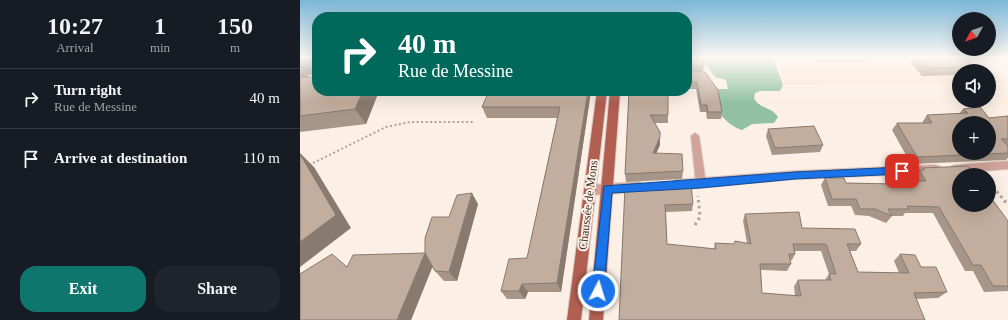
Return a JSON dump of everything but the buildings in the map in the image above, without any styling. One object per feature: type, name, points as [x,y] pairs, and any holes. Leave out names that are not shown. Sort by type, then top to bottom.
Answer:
[{"type":"main road","name":"Chaussée de Mons","points":[[574,320],[601,96]]},
{"type":"main road","name":"Chaussée de Mons","points":[[596,320],[615,96]]},
{"type":"street","points":[[590,190],[699,184],[795,175],[1008,165]]},
{"type":"lane","points":[[695,136],[699,184]]},
{"type":"path","points":[[307,166],[386,127],[399,123],[474,122]]},
{"type":"path","points":[[695,225],[700,218],[701,210],[699,184]]},
{"type":"path","points":[[996,190],[1008,204]]},
{"type":"shaded area","points":[[781,73],[952,73],[952,83],[785,85]]},
{"type":"shaded area","points":[[996,74],[1005,82],[996,83]]},
{"type":"green space","points":[[712,73],[779,73],[783,85],[780,91],[760,91],[755,93],[754,98],[756,102],[775,113],[778,117],[774,123],[752,124],[742,130],[729,123],[715,107],[704,89],[728,89],[726,80],[715,77]]},
{"type":"route","points":[[598,291],[607,189],[701,184],[795,175],[902,171]]}]
